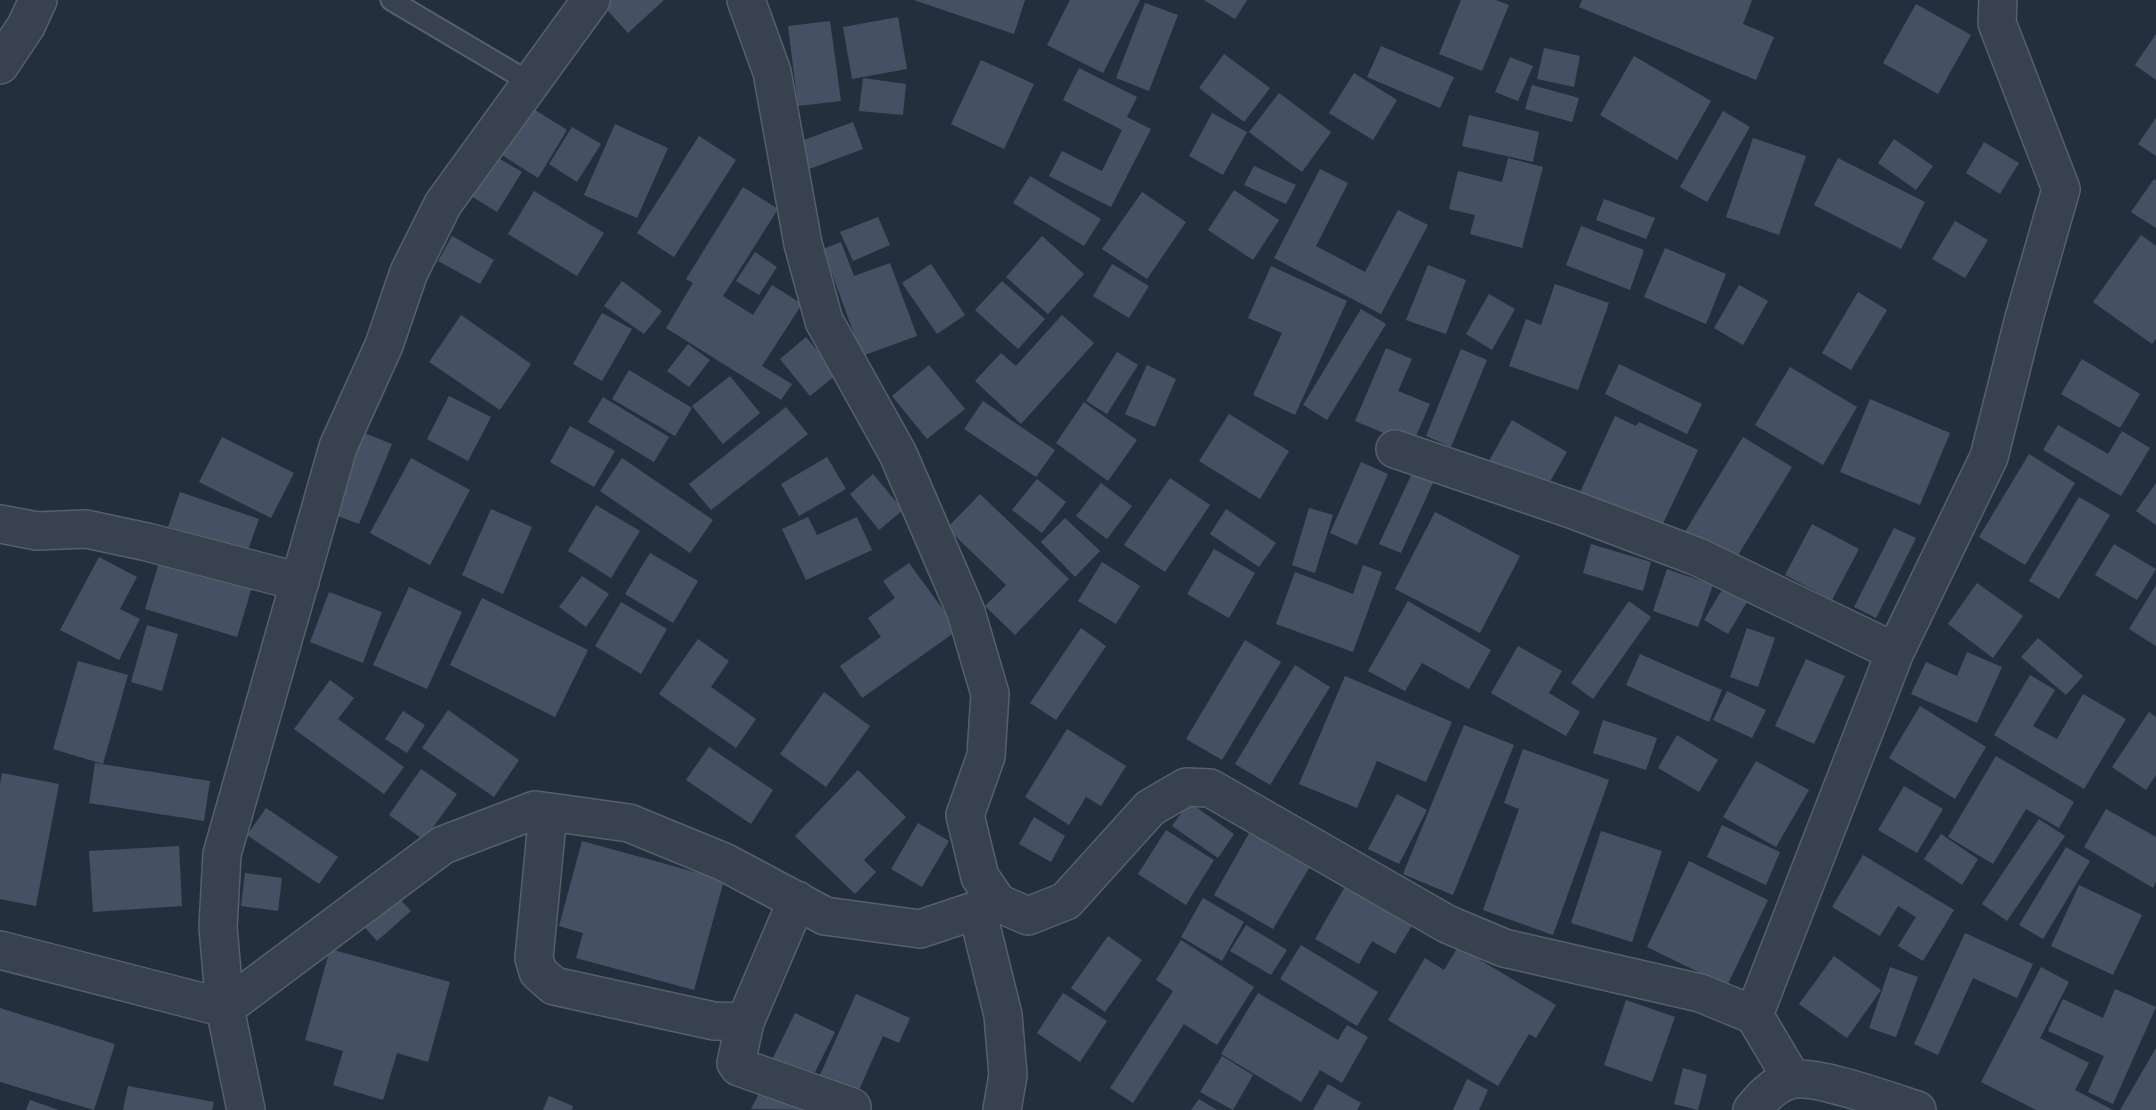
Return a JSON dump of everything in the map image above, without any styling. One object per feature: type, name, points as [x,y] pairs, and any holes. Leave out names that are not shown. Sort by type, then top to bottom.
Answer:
[{"type":"street","points":[[0,65],[26,26],[38,0]]},
{"type":"street","points":[[246,1110],[225,1008],[218,927],[222,854],[338,447],[384,345],[409,272],[443,204],[591,0]]},
{"type":"street","points":[[1754,1015],[1895,652],[1989,457],[2024,318],[2061,189],[1997,23],[1998,0]]},
{"type":"street","points":[[747,1],[772,72],[803,244],[824,321],[898,454],[966,612],[990,694],[986,755],[965,815],[988,907],[1003,1015],[1008,1075],[1002,1110]]},
{"type":"street","points":[[1395,449],[1571,509],[1698,557],[1895,652]]},
{"type":"street","points":[[0,524],[37,531],[86,529],[147,541],[300,582]]},
{"type":"street","points":[[225,1008],[443,845],[534,810],[629,823],[724,862],[825,916],[920,929],[988,907],[1028,916],[1066,901],[1150,808],[1186,787],[1210,788],[1447,925],[1504,948],[1700,992],[1754,1015],[1791,1079]]},
{"type":"street","points":[[548,812],[534,958],[538,972],[545,981],[554,986],[714,1021],[745,1022]]},
{"type":"street","points":[[797,900],[745,1022],[736,1063],[739,1067],[852,1107]]},
{"type":"street","points":[[0,950],[225,1008]]},
{"type":"street","points":[[1752,1110],[1767,1092],[1791,1079],[1837,1085],[1917,1110]]},
{"type":"lane","points":[[391,0],[531,83]]},
{"type":"building","points":[[598,0],[664,0],[628,33]]},
{"type":"building","points":[[914,0],[1025,0],[1014,34]]},
{"type":"building","points":[[1070,0],[1140,0],[1103,73],[1047,45]]},
{"type":"building","points":[[1204,0],[1247,0],[1235,19]]},
{"type":"building","points":[[1461,0],[1496,0],[1509,5],[1482,71],[1439,54]]},
{"type":"building","points":[[1582,0],[1752,0],[1743,24],[1774,37],[1756,80],[1579,7]]},
{"type":"building","points":[[1145,3],[1178,15],[1149,91],[1116,78]]},
{"type":"building","points":[[1916,4],[1971,35],[1938,94],[1883,63]]},
{"type":"building","points":[[898,17],[907,69],[852,79],[843,27]]},
{"type":"building","points":[[830,21],[841,101],[798,106],[788,26]]},
{"type":"building","points":[[2156,34],[2156,80],[2135,65]]},
{"type":"building","points":[[1381,46],[1454,77],[1440,108],[1367,77]]},
{"type":"building","points":[[1544,48],[1580,56],[1574,87],[1537,79]]},
{"type":"building","points":[[1224,54],[1270,88],[1244,122],[1199,88]]},
{"type":"building","points":[[1634,56],[1711,101],[1677,160],[1600,115]]},
{"type":"building","points":[[1510,57],[1533,66],[1518,101],[1495,92]]},
{"type":"building","points":[[981,60],[1034,84],[1004,149],[951,124]]},
{"type":"building","points":[[1079,68],[1137,97],[1127,117],[1151,129],[1111,207],[1049,176],[1062,151],[1102,171],[1122,130],[1063,100]]},
{"type":"building","points":[[1354,73],[1397,100],[1373,140],[1329,113]]},
{"type":"building","points":[[863,78],[906,84],[903,115],[859,111]]},
{"type":"building","points":[[1532,85],[1579,98],[1572,122],[1525,109]]},
{"type":"building","points":[[1279,93],[1331,132],[1302,172],[1249,132]]},
{"type":"building","points":[[524,103],[567,130],[538,178],[494,150]]},
{"type":"building","points":[[1723,111],[1750,127],[1707,202],[1680,187]]},
{"type":"building","points":[[1212,113],[1247,132],[1223,175],[1189,156]]},
{"type":"building","points":[[1469,115],[1539,132],[1533,162],[1462,146]]},
{"type":"building","points":[[2156,118],[2156,156],[2138,144]]},
{"type":"building","points":[[853,122],[863,149],[804,171],[793,144]]},
{"type":"building","points":[[615,124],[668,148],[637,218],[584,195]]},
{"type":"building","points":[[572,127],[601,144],[577,182],[549,164]]},
{"type":"building","points":[[699,136],[736,160],[674,257],[637,233]]},
{"type":"building","points":[[1753,138],[1806,156],[1779,235],[1726,217]]},
{"type":"building","points":[[1894,139],[1933,166],[1916,190],[1878,163]]},
{"type":"building","points":[[1984,142],[2019,163],[2000,194],[1966,173]]},
{"type":"building","points":[[495,156],[522,172],[497,212],[471,196]]},
{"type":"building","points":[[1508,158],[1543,167],[1522,248],[1470,234],[1475,215],[1449,209],[1458,171],[1502,182]]},
{"type":"building","points":[[1838,158],[1925,202],[1901,249],[1814,205]]},
{"type":"building","points":[[1254,166],[1296,185],[1286,204],[1244,185]]},
{"type":"building","points":[[1320,169],[1348,183],[1316,246],[1365,272],[1398,210],[1428,225],[1381,314],[1274,258]]},
{"type":"building","points":[[1030,176],[1101,219],[1084,246],[1013,203]]},
{"type":"building","points":[[2154,179],[2156,181],[2156,228],[2131,212]]},
{"type":"building","points":[[743,187],[778,209],[723,296],[753,315],[772,285],[802,304],[762,366],[792,384],[781,400],[666,328],[693,283],[686,279]]},
{"type":"building","points":[[1234,190],[1279,220],[1253,260],[1208,230]]},
{"type":"building","points":[[534,191],[604,233],[577,276],[508,234]]},
{"type":"building","points":[[1142,192],[1186,222],[1147,279],[1102,249]]},
{"type":"building","points":[[1604,199],[1655,218],[1646,239],[1596,220]]},
{"type":"building","points":[[878,217],[890,245],[853,261],[840,232]]},
{"type":"building","points":[[1955,221],[1988,240],[1965,278],[1932,259]]},
{"type":"building","points":[[1581,226],[1644,250],[1630,290],[1566,265]]},
{"type":"building","points":[[2141,235],[2156,246],[2156,339],[2152,344],[2093,302]]},
{"type":"building","points":[[452,236],[494,260],[480,284],[438,261]]},
{"type":"building","points":[[1042,236],[1084,274],[1048,314],[1006,277]]},
{"type":"building","points":[[841,242],[854,276],[890,263],[917,336],[862,356],[823,249]]},
{"type":"building","points":[[1665,248],[1726,274],[1706,324],[1644,297]]},
{"type":"building","points":[[755,252],[777,267],[759,295],[736,281]]},
{"type":"building","points":[[931,264],[965,315],[937,334],[902,283]]},
{"type":"building","points":[[1112,264],[1149,286],[1129,318],[1093,296]]},
{"type":"building","points":[[1428,265],[1466,280],[1446,334],[1406,320]]},
{"type":"building","points":[[1271,266],[1347,301],[1295,415],[1253,395],[1282,333],[1248,318]]},
{"type":"building","points":[[622,281],[662,311],[644,334],[604,306]]},
{"type":"building","points":[[1002,281],[1045,319],[1018,349],[975,310]]},
{"type":"building","points":[[1555,284],[1609,303],[1578,390],[1509,366],[1526,319],[1541,325]]},
{"type":"building","points":[[1739,285],[1768,301],[1743,345],[1714,328]]},
{"type":"building","points":[[1858,292],[1887,310],[1851,370],[1822,353]]},
{"type":"building","points":[[1489,294],[1515,309],[1492,350],[1466,334]]},
{"type":"building","points":[[1361,309],[1386,324],[1327,420],[1303,405]]},
{"type":"building","points":[[602,313],[632,329],[602,381],[573,364]]},
{"type":"building","points":[[461,315],[531,364],[500,410],[429,362]]},
{"type":"building","points":[[1062,315],[1094,343],[1021,424],[975,381],[1001,353],[1016,366]]},
{"type":"building","points":[[806,337],[837,374],[810,396],[780,359]]},
{"type":"building","points":[[688,344],[710,360],[689,387],[667,371]]},
{"type":"building","points":[[1386,348],[1412,359],[1398,391],[1430,404],[1412,445],[1355,421]]},
{"type":"building","points":[[1461,349],[1487,360],[1451,447],[1426,436]]},
{"type":"building","points":[[1117,352],[1138,365],[1107,414],[1086,401]]},
{"type":"building","points":[[2082,359],[2140,394],[2120,428],[2061,394]]},
{"type":"building","points":[[1619,364],[1702,404],[1687,434],[1605,394]]},
{"type":"building","points":[[929,365],[965,409],[927,439],[892,396]]},
{"type":"building","points":[[1147,365],[1176,379],[1155,427],[1125,414]]},
{"type":"building","points":[[1790,367],[1857,407],[1823,465],[1755,425]]},
{"type":"building","points":[[629,370],[692,408],[675,436],[612,399]]},
{"type":"building","points":[[730,376],[760,413],[723,444],[692,406]]},
{"type":"building","points":[[449,396],[491,417],[468,461],[427,439]]},
{"type":"building","points":[[603,397],[669,437],[654,462],[588,422]]},
{"type":"building","points":[[1870,399],[1950,433],[1920,505],[1840,472]]},
{"type":"building","points":[[983,401],[1055,450],[1036,477],[964,429]]},
{"type":"building","points":[[1084,402],[1137,440],[1108,481],[1056,443]]},
{"type":"building","points":[[786,407],[808,434],[711,510],[689,484]]},
{"type":"building","points":[[1229,414],[1289,451],[1260,499],[1199,461]]},
{"type":"building","points":[[1615,416],[1636,426],[1639,422],[1698,450],[1657,536],[1577,499]]},
{"type":"building","points":[[1512,420],[1567,452],[1541,497],[1486,466]]},
{"type":"building","points":[[2058,425],[2108,454],[2122,431],[2150,448],[2121,496],[2043,450]]},
{"type":"building","points":[[570,426],[615,451],[594,487],[550,462]]},
{"type":"building","points":[[364,433],[392,444],[359,524],[330,513]]},
{"type":"building","points":[[222,437],[294,473],[271,518],[199,482]]},
{"type":"building","points":[[1743,437],[1792,467],[1732,565],[1683,535]]},
{"type":"building","points":[[2029,454],[2075,483],[2025,565],[1979,537]]},
{"type":"building","points":[[827,457],[846,489],[799,516],[781,484]]},
{"type":"building","points":[[411,458],[470,490],[430,565],[370,533]]},
{"type":"building","points":[[622,458],[713,520],[690,553],[600,491]]},
{"type":"building","points":[[1361,462],[1388,474],[1357,545],[1330,533]]},
{"type":"building","points":[[1415,467],[1436,476],[1401,553],[1379,544]]},
{"type":"building","points":[[873,474],[903,510],[879,530],[850,494]]},
{"type":"building","points":[[1170,478],[1210,505],[1165,572],[1124,545]]},
{"type":"building","points":[[1037,479],[1066,502],[1042,533],[1012,510]]},
{"type":"building","points":[[1101,483],[1132,506],[1107,539],[1076,516]]},
{"type":"building","points":[[2156,483],[2156,525],[2136,511]]},
{"type":"building","points":[[180,492],[259,519],[247,553],[168,527]]},
{"type":"building","points":[[980,494],[1069,579],[1015,635],[985,606],[1006,585],[947,528]]},
{"type":"building","points":[[2079,497],[2110,515],[2059,599],[2029,581]]},
{"type":"building","points":[[596,505],[640,531],[611,578],[568,551]]},
{"type":"building","points":[[1309,508],[1333,515],[1315,573],[1292,565]]},
{"type":"building","points":[[491,509],[532,527],[503,594],[462,575]]},
{"type":"building","points":[[1226,509],[1276,543],[1259,567],[1210,534]]},
{"type":"building","points":[[1435,512],[1520,556],[1480,633],[1395,589]]},
{"type":"building","points":[[808,517],[817,535],[857,517],[872,550],[806,580],[782,529]]},
{"type":"building","points":[[1065,518],[1100,551],[1075,577],[1041,542]]},
{"type":"building","points":[[1812,524],[1859,549],[1832,600],[1785,575]]},
{"type":"building","points":[[1894,528],[1916,538],[1876,618],[1854,607]]},
{"type":"building","points":[[1591,544],[1651,562],[1643,591],[1583,573]]},
{"type":"building","points":[[2114,544],[2156,569],[2137,600],[2095,575]]},
{"type":"building","points":[[1214,549],[1255,573],[1229,618],[1187,594]]},
{"type":"building","points":[[650,553],[698,581],[673,623],[625,594]]},
{"type":"building","points":[[99,557],[137,577],[120,609],[140,619],[119,660],[60,630]]},
{"type":"building","points":[[160,559],[252,587],[237,637],[145,609]]},
{"type":"building","points":[[1102,562],[1140,586],[1116,624],[1078,601]]},
{"type":"building","points":[[909,563],[958,630],[862,698],[840,666],[881,637],[868,618],[895,598],[883,581]]},
{"type":"building","points":[[1363,565],[1382,572],[1353,652],[1276,624],[1295,572],[1353,594]]},
{"type":"building","points":[[1667,569],[1713,585],[1698,627],[1653,611]]},
{"type":"building","points":[[582,576],[609,594],[586,627],[559,607]]},
{"type":"building","points":[[1977,583],[2023,616],[1993,658],[1948,624]]},
{"type":"building","points":[[2156,585],[2156,646],[2129,629]]},
{"type":"building","points":[[409,587],[462,612],[427,689],[373,665]]},
{"type":"building","points":[[1723,588],[1747,602],[1728,634],[1704,620]]},
{"type":"building","points":[[329,592],[382,612],[363,663],[310,642]]},
{"type":"building","points":[[482,598],[588,650],[555,717],[450,665]]},
{"type":"building","points":[[1408,601],[1491,650],[1469,689],[1422,663],[1405,691],[1368,671]]},
{"type":"building","points":[[1629,601],[1651,617],[1593,699],[1571,683]]},
{"type":"building","points":[[621,602],[667,629],[641,674],[595,646]]},
{"type":"building","points":[[147,625],[178,634],[162,691],[131,682]]},
{"type":"building","points":[[1081,628],[1106,646],[1056,720],[1030,703]]},
{"type":"building","points":[[1747,628],[1775,638],[1758,687],[1730,677]]},
{"type":"building","points":[[2038,638],[2083,676],[2066,695],[2021,657]]},
{"type":"building","points":[[698,639],[729,661],[711,687],[756,719],[736,748],[659,694]]},
{"type":"building","points":[[1245,640],[1281,662],[1222,760],[1186,739]]},
{"type":"building","points":[[1518,646],[1562,671],[1549,693],[1580,712],[1566,736],[1491,693]]},
{"type":"building","points":[[1967,652],[2002,667],[1977,723],[1911,694],[1926,662],[1957,676]]},
{"type":"building","points":[[1640,654],[1722,690],[1709,722],[1626,685]]},
{"type":"building","points":[[1806,659],[1845,676],[1814,744],[1775,726]]},
{"type":"building","points":[[78,661],[128,675],[103,764],[53,749]]},
{"type":"building","points":[[1295,665],[1330,687],[1270,785],[1235,764]]},
{"type":"building","points":[[2030,675],[2055,690],[2033,726],[2057,739],[2083,694],[2126,719],[2084,789],[1994,735]]},
{"type":"building","points":[[1345,676],[1452,722],[1426,782],[1377,761],[1357,808],[1299,784]]},
{"type":"building","points":[[330,680],[354,698],[338,719],[404,767],[384,794],[294,729]]},
{"type":"building","points":[[1727,691],[1766,710],[1752,738],[1713,720]]},
{"type":"building","points":[[824,692],[870,726],[826,787],[780,754]]},
{"type":"building","points":[[1920,706],[1986,747],[1955,799],[1889,758]]},
{"type":"building","points":[[448,710],[519,760],[494,797],[422,748]]},
{"type":"building","points":[[403,711],[425,725],[407,753],[385,739]]},
{"type":"building","points":[[2149,712],[2156,717],[2156,775],[2146,790],[2112,767]]},
{"type":"building","points":[[1603,720],[1657,738],[1646,770],[1593,753]]},
{"type":"building","points":[[1464,725],[1514,745],[1453,895],[1403,874]]},
{"type":"building","points":[[1067,729],[1126,766],[1101,806],[1086,797],[1069,825],[1025,797]]},
{"type":"building","points":[[1677,735],[1718,760],[1699,792],[1658,768]]},
{"type":"building","points":[[709,747],[773,790],[751,824],[686,780]]},
{"type":"building","points":[[1523,749],[1609,780],[1553,935],[1483,910],[1519,809],[1504,803]]},
{"type":"building","points":[[1996,756],[2074,802],[2059,828],[2026,809],[1993,864],[1948,837]]},
{"type":"building","points":[[1756,761],[1809,790],[1776,847],[1723,817]]},
{"type":"building","points":[[95,763],[210,781],[204,821],[89,803]]},
{"type":"building","points":[[421,769],[457,794],[424,840],[389,815]]},
{"type":"building","points":[[858,770],[906,817],[864,860],[876,872],[855,894],[795,836]]},
{"type":"building","points":[[2,773],[59,784],[36,906],[0,899]]},
{"type":"building","points":[[1904,786],[1943,809],[1917,853],[1878,830]]},
{"type":"building","points":[[1397,794],[1427,810],[1399,864],[1368,849]]},
{"type":"building","points":[[1189,802],[1234,834],[1218,858],[1172,826]]},
{"type":"building","points":[[266,808],[338,857],[319,884],[247,835]]},
{"type":"building","points":[[2106,809],[2156,837],[2156,882],[2153,888],[2084,847]]},
{"type":"building","points":[[1034,817],[1065,836],[1051,862],[1019,844]]},
{"type":"building","points":[[2039,819],[2065,836],[2007,921],[1982,904]]},
{"type":"building","points":[[918,823],[949,841],[922,887],[891,869]]},
{"type":"building","points":[[1722,825],[1780,852],[1766,885],[1707,857]]},
{"type":"building","points":[[1252,828],[1312,863],[1273,929],[1214,895]]},
{"type":"building","points":[[1166,830],[1214,860],[1186,905],[1138,874]]},
{"type":"building","points":[[1601,831],[1662,851],[1632,942],[1571,923]]},
{"type":"building","points":[[1941,834],[1978,859],[1962,885],[1924,859]]},
{"type":"building","points":[[582,841],[724,880],[694,990],[576,958],[583,933],[559,926]]},
{"type":"building","points":[[179,846],[182,906],[93,912],[89,851]]},
{"type":"building","points":[[2066,847],[2090,861],[2043,939],[2019,925]]},
{"type":"building","points":[[1863,855],[1954,910],[1923,961],[1898,946],[1916,917],[1898,906],[1880,936],[1832,907]]},
{"type":"building","points":[[1689,861],[1768,900],[1727,986],[1647,947]]},
{"type":"building","points":[[245,873],[282,878],[278,911],[241,906]]},
{"type":"building","points":[[1347,883],[1414,922],[1395,954],[1372,941],[1359,964],[1315,939]]},
{"type":"building","points":[[2079,885],[2142,915],[2113,975],[2051,946]]},
{"type":"building","points":[[393,892],[411,911],[377,941],[360,922]]},
{"type":"building","points":[[1203,898],[1244,922],[1222,961],[1181,937]]},
{"type":"building","points":[[1246,925],[1287,950],[1271,975],[1230,951]]},
{"type":"building","points":[[1965,933],[2033,964],[2017,998],[1973,978],[1938,1055],[1914,1044]]},
{"type":"building","points":[[1108,936],[1142,960],[1105,1012],[1071,988]]},
{"type":"building","points":[[1181,940],[1254,987],[1217,1045],[1184,1024],[1133,1103],[1110,1088],[1173,991],[1156,980]]},
{"type":"building","points":[[1301,945],[1378,992],[1357,1026],[1280,979]]},
{"type":"building","points":[[1458,947],[1556,1005],[1536,1038],[1529,1034],[1498,1086],[1388,1020],[1425,958],[1444,970]]},
{"type":"building","points":[[330,949],[450,982],[428,1062],[397,1053],[383,1100],[333,1085],[343,1051],[305,1040]]},
{"type":"building","points":[[1834,956],[1881,990],[1847,1038],[1799,1004]]},
{"type":"building","points":[[1890,967],[1918,977],[1896,1037],[1869,1028]]},
{"type":"building","points":[[2041,967],[2069,982],[2040,1038],[2089,1063],[2075,1090],[2113,1110],[2036,1110],[1981,1082]]},
{"type":"building","points":[[2115,989],[2156,1007],[2113,1104],[2088,1092],[2104,1056],[2048,1031],[2063,999],[2103,1018]]},
{"type":"building","points":[[1063,993],[1107,1021],[1080,1062],[1037,1033]]},
{"type":"building","points":[[1258,993],[1338,1040],[1347,1025],[1368,1037],[1342,1083],[1320,1070],[1301,1102],[1221,1054]]},
{"type":"building","points":[[856,994],[910,1018],[899,1043],[883,1036],[858,1092],[820,1075]]},
{"type":"building","points":[[1626,1000],[1675,1017],[1652,1082],[1604,1065]]},
{"type":"building","points":[[0,1008],[115,1044],[94,1110],[0,1082]]},
{"type":"building","points":[[795,1013],[835,1032],[811,1080],[772,1060]]},
{"type":"building","points":[[2156,1048],[2156,1110],[2120,1110]]},
{"type":"building","points":[[1222,1056],[1253,1075],[1233,1110],[1200,1092]]},
{"type":"building","points":[[1683,1068],[1707,1075],[1698,1110],[1674,1104]]},
{"type":"building","points":[[1467,1079],[1488,1090],[1479,1110],[1453,1110]]},
{"type":"building","points":[[766,1080],[817,1110],[751,1109]]},
{"type":"building","points":[[1328,1084],[1361,1103],[1357,1110],[1313,1110]]},
{"type":"building","points":[[128,1086],[214,1102],[212,1110],[123,1110]]},
{"type":"building","points":[[549,1096],[573,1106],[572,1110],[543,1110]]},
{"type":"building","points":[[1199,1099],[1217,1110],[1191,1110]]},
{"type":"building","points":[[30,1100],[59,1110],[26,1110]]}]
